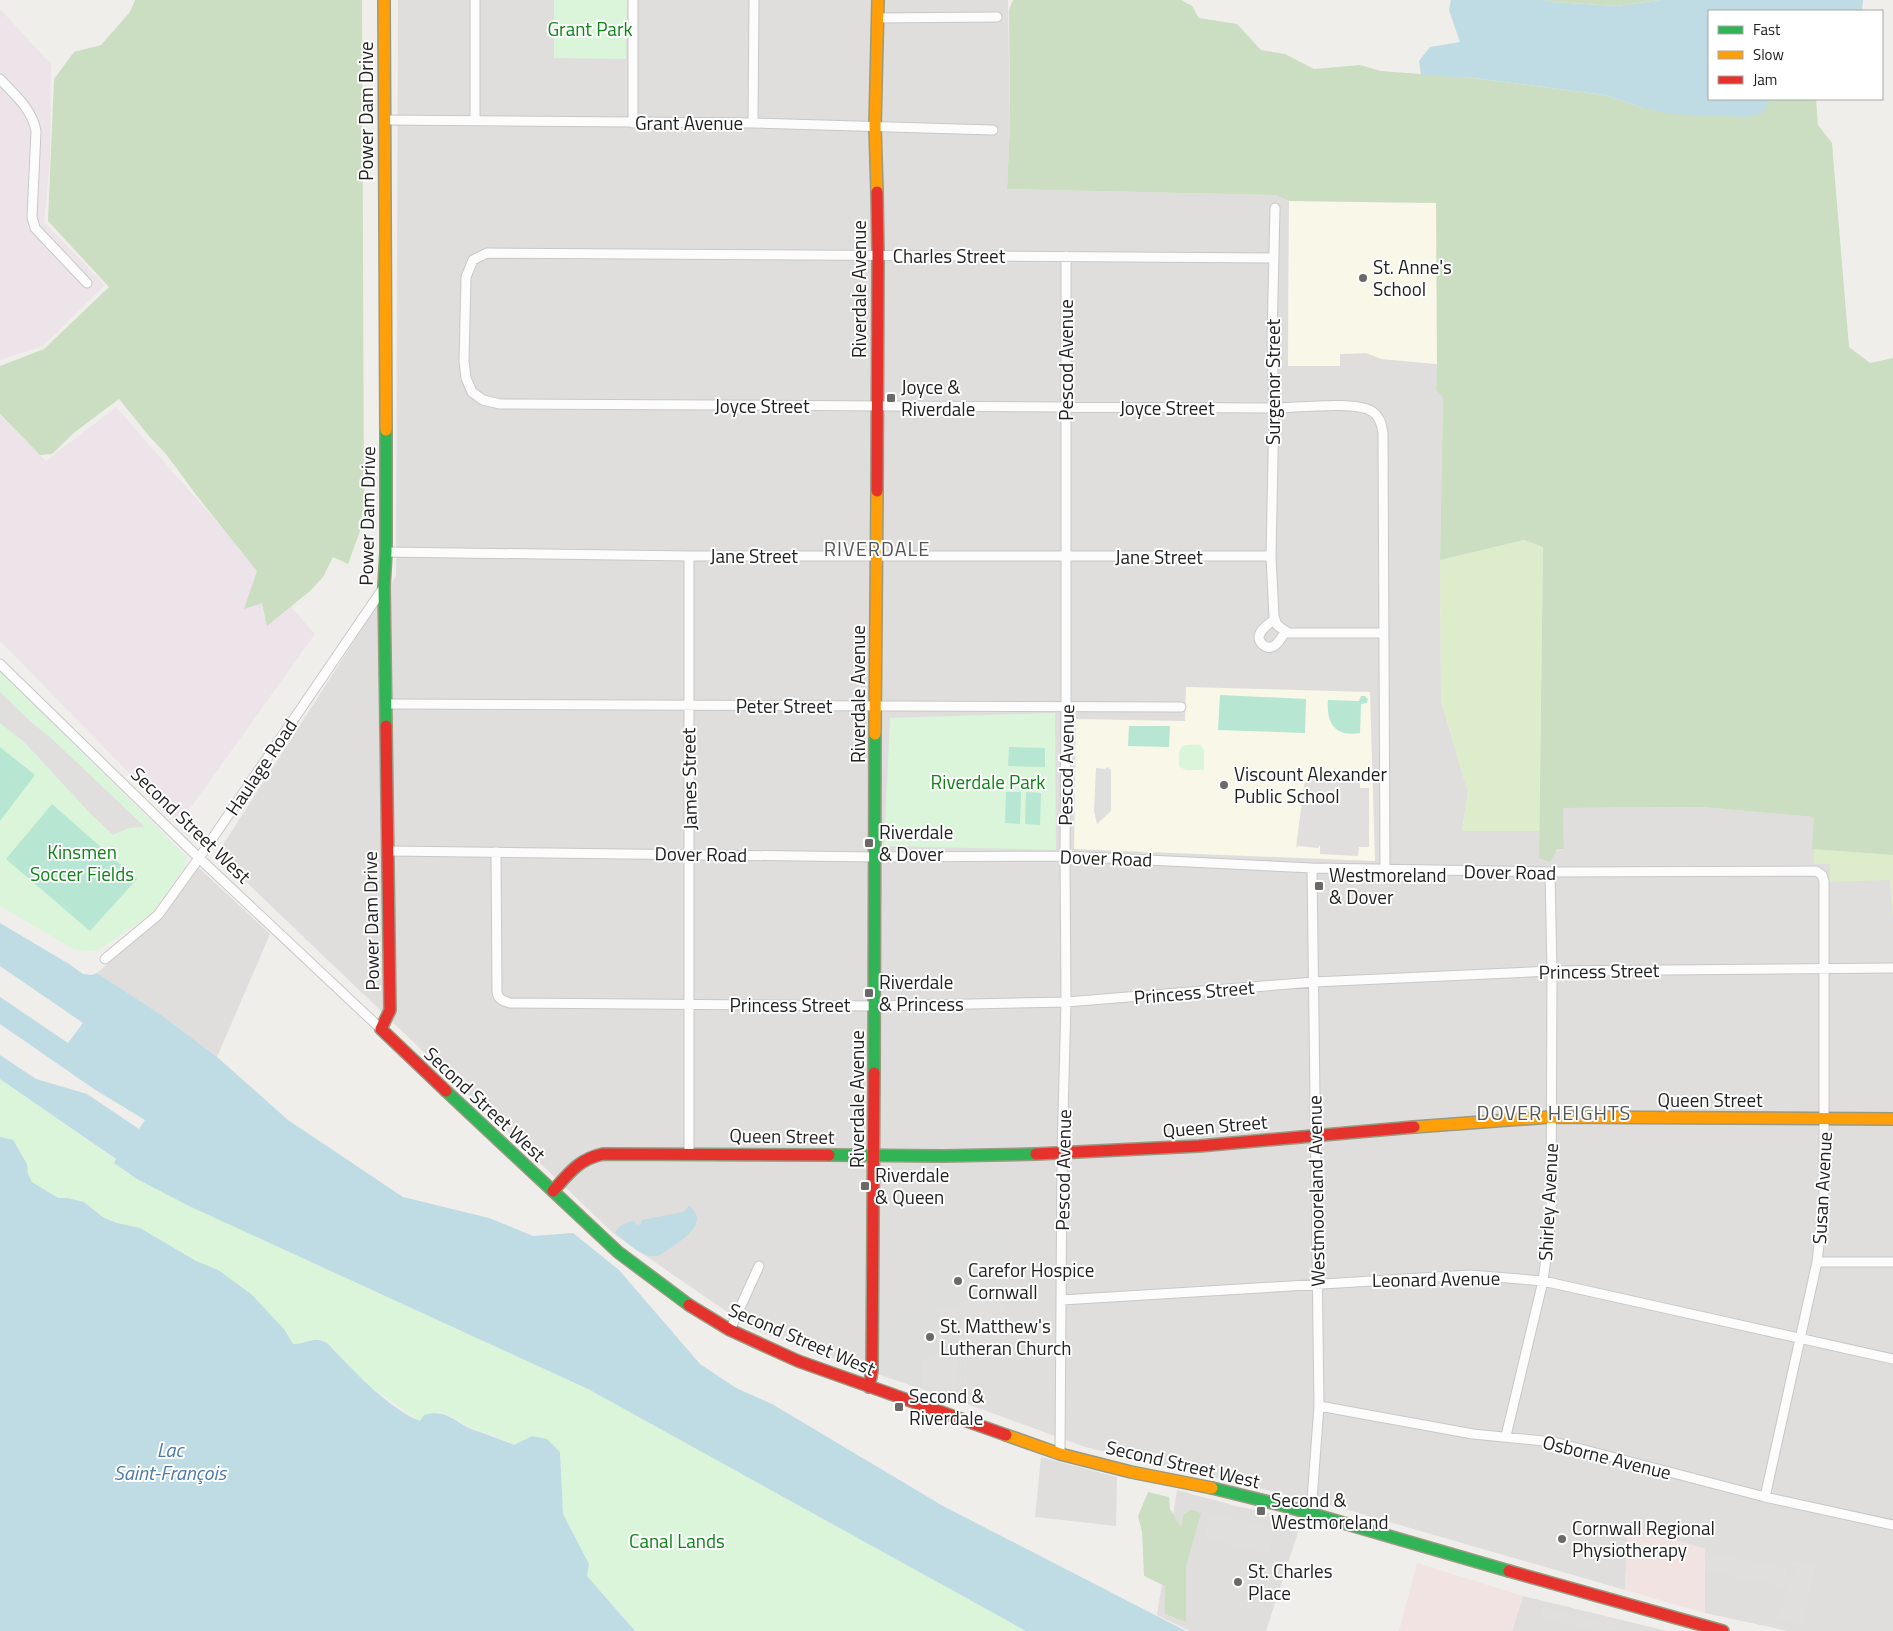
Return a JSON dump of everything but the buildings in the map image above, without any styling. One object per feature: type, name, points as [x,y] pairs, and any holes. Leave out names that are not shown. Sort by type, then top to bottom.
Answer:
[{"type":"street","name":"Power Dam Drive","points":[[381,1029],[390,1010],[384,586],[386,552],[384,0]]},
{"type":"street","points":[[475,0],[475,120]]},
{"type":"street","points":[[633,123],[634,0]]},
{"type":"street","points":[[753,123],[754,0]]},
{"type":"street","name":"Riverdale Avenue","points":[[870,1387],[872,1371],[874,1154],[878,255],[875,126],[878,0]]},
{"type":"street","points":[[877,18],[997,17]]},
{"type":"street","points":[[0,79],[30,113],[36,131],[32,217],[35,228],[87,282]]},
{"type":"street","name":"Grant Avenue","points":[[384,120],[753,123],[993,130]]},
{"type":"street","name":"Surgenor Street","points":[[1274,619],[1271,556],[1275,208]]},
{"type":"street","name":"Charles Street","points":[[500,404],[483,400],[472,392],[466,378],[464,361],[466,277],[473,260],[487,253],[1274,258]]},
{"type":"street","name":"Pescod Avenue","points":[[1060,1454],[1062,1154],[1066,1002],[1066,256]]},
{"type":"street","name":"Joyce Street","points":[[500,404],[1274,408],[1343,406],[1362,407],[1374,412],[1379,419],[1382,433],[1385,870]]},
{"type":"street","name":"Jane Street","points":[[386,552],[689,556],[1271,556]]},
{"type":"street","name":"James Street","points":[[688,1153],[689,556]]},
{"type":"street","name":"Haulage Road","points":[[105,959],[158,914],[199,858],[384,586]]},
{"type":"street","points":[[1285,632],[1274,646],[1269,648],[1259,641],[1259,636],[1263,629],[1274,619],[1277,625],[1288,633],[1382,632]]},
{"type":"street","name":"Second Street West","points":[[0,664],[199,858],[618,1252],[685,1303],[730,1330],[798,1361],[1060,1454],[1131,1472],[1222,1490],[1310,1513],[1636,1608],[1723,1631]]},
{"type":"street","name":"Peter Street","points":[[387,704],[688,706],[1066,705],[1181,707]]},
{"type":"street","name":"Dover Road","points":[[388,851],[1065,856],[1385,870],[1550,872],[1793,870],[1816,871],[1822,875]]},
{"type":"street","name":"Princess Street","points":[[496,852],[498,996],[510,1002],[874,1006],[1066,1002],[1314,982],[1552,971],[1893,968]]},
{"type":"street","name":"Westmooreland Avenue","points":[[1310,1513],[1319,1406],[1312,868]]},
{"type":"street","name":"Shirley Avenue","points":[[1506,1436],[1543,1281],[1551,1219],[1552,971],[1550,872]]},
{"type":"street","name":"Susan Avenue","points":[[1765,1497],[1817,1262],[1824,1201],[1825,968],[1824,881],[1822,875]]},
{"type":"street","name":"Queen Street","points":[[553,1192],[577,1165],[596,1155],[618,1153],[951,1156],[1062,1154],[1198,1146],[1552,1117],[1893,1119]]},
{"type":"street","points":[[1817,1262],[1893,1262]]},
{"type":"street","points":[[730,1330],[759,1266]]},
{"type":"street","name":"Leonard Avenue","points":[[1062,1300],[1470,1275],[1543,1281],[1893,1358]]},
{"type":"street","name":"Osborne Avenue","points":[[1319,1406],[1473,1434],[1554,1442],[1765,1497],[1893,1525]]},
{"type":"shaded area","points":[[398,0],[1008,0],[1010,123],[1007,189],[1275,195],[1289,201],[1288,366],[1340,366],[1340,354],[1367,353],[1382,359],[1437,364],[1436,390],[1443,398],[1440,560],[1441,701],[1468,792],[1462,831],[1539,831],[1539,858],[1564,849],[1563,808],[1702,807],[1814,817],[1814,863],[1830,864],[1890,879],[1893,916],[1893,1631],[1788,1631],[1705,1613],[1705,1549],[1628,1525],[1625,1590],[1334,1506],[1085,1447],[967,1404],[964,1352],[1006,1352],[929,1230],[929,1316],[883,1317],[883,1376],[752,1329],[614,1234],[217,854],[396,576]]},
{"type":"shaded area","points":[[0,9],[51,64],[50,162],[44,222],[105,285],[43,346],[0,360]]},
{"type":"shaded area","name":"St. Anne's School","points":[[1289,201],[1437,203],[1437,364],[1382,359],[1366,353],[1340,354],[1340,366],[1288,366]]},
{"type":"shaded area","points":[[116,407],[315,634],[179,824],[0,641],[0,415],[46,461]]},
{"type":"shaded area","name":"Viscount Alexander Public School","points":[[1186,687],[1370,692],[1375,861],[1074,849],[1076,719],[1185,721]]},
{"type":"shaded area","points":[[0,692],[145,827],[129,828],[113,835],[24,742],[0,723]]},
{"type":"shaded area","points":[[1108,767],[1111,770],[1111,811],[1097,824],[1094,811],[1096,768],[1105,769]]},
{"type":"shaded area","points":[[1314,776],[1360,778],[1360,788],[1369,788],[1369,847],[1359,847],[1358,856],[1320,854],[1320,845],[1318,848],[1298,846],[1296,848],[1304,785],[1306,781]]},
{"type":"shaded area","points":[[197,866],[270,934],[217,1057],[160,1014],[97,973],[157,922]]},
{"type":"shaded area","points":[[929,1230],[1006,1232],[1006,1352],[964,1352],[967,1404],[883,1376],[883,1317],[929,1315]]},
{"type":"shaded area","points":[[1003,1286],[1004,1349],[962,1350],[962,1323],[939,1323],[939,1309],[962,1309],[962,1304],[980,1287]]},
{"type":"shaded area","points":[[922,1354],[957,1354],[958,1389],[938,1389],[922,1385]]},
{"type":"shaded area","points":[[1041,1457],[1117,1477],[1116,1526],[1035,1517]]},
{"type":"shaded area","points":[[1177,1490],[1236,1506],[1302,1520],[1266,1631],[1190,1631],[1157,1615]]},
{"type":"shaded area","points":[[1209,1513],[1275,1528],[1269,1553],[1204,1539]]},
{"type":"shaded area","points":[[1628,1525],[1705,1549],[1705,1613],[1625,1590]]},
{"type":"shaded area","points":[[1711,1553],[1786,1569],[1786,1576],[1794,1578],[1797,1566],[1791,1564],[1791,1561],[1809,1563],[1809,1565],[1815,1566],[1803,1624],[1778,1619],[1781,1607],[1789,1608],[1782,1605],[1784,1593],[1789,1593],[1787,1587],[1705,1569],[1705,1559],[1709,1559]]},
{"type":"shaded area","points":[[1417,1563],[1523,1596],[1512,1631],[1399,1631]]},
{"type":"shaded area","points":[[1523,1596],[1667,1631],[1512,1631]]},
{"type":"shaded area","points":[[1543,1606],[1624,1630],[1591,1631],[1540,1616]]},
{"type":"green space","points":[[135,0],[362,0],[364,506],[360,531],[348,564],[333,557],[323,577],[310,591],[267,626],[262,603],[244,609],[257,571],[166,454],[119,399],[75,432],[52,454],[40,455],[0,414],[0,366],[44,349],[109,287],[48,221],[54,79],[74,52],[101,45],[130,12]]},
{"type":"green space","name":"Grant Park","points":[[554,0],[627,0],[626,59],[554,58]]},
{"type":"green space","points":[[1013,0],[1181,0],[1192,6],[1199,18],[1237,24],[1261,50],[1285,54],[1314,69],[1360,65],[1381,71],[1474,78],[1605,95],[1643,108],[1768,107],[1768,100],[1816,100],[1818,125],[1832,143],[1849,347],[1870,363],[1893,358],[1893,855],[1812,849],[1814,817],[1702,807],[1563,808],[1564,849],[1557,850],[1550,862],[1539,858],[1543,547],[1524,540],[1440,560],[1443,398],[1436,390],[1436,203],[1289,201],[1275,195],[1007,189],[1010,123],[1009,10]]},
{"type":"green space","points":[[1545,0],[1660,0],[1616,6]]},
{"type":"green space","points":[[1524,540],[1543,547],[1539,831],[1462,831],[1468,792],[1441,701],[1440,560]]},
{"type":"green space","name":"Kinsmen Soccer Fields","points":[[0,670],[186,856],[184,868],[151,914],[97,951],[75,950],[0,906]]},
{"type":"green space","points":[[1220,695],[1306,699],[1305,733],[1218,730]]},
{"type":"green space","points":[[1361,696],[1365,696],[1368,699],[1367,703],[1361,704],[1360,733],[1344,733],[1334,727],[1329,715],[1328,700],[1359,701]]},
{"type":"green space","name":"Riverdale Park","points":[[1055,713],[1056,850],[884,846],[890,718]]},
{"type":"green space","points":[[1129,726],[1170,726],[1169,747],[1128,746]]},
{"type":"green space","points":[[1188,745],[1201,745],[1204,751],[1204,770],[1187,770],[1179,767],[1181,748]]},
{"type":"green space","points":[[0,747],[35,775],[0,821]]},
{"type":"green space","points":[[1009,747],[1045,748],[1045,767],[1008,766]]},
{"type":"green space","points":[[1006,792],[1021,792],[1020,824],[1005,823]]},
{"type":"green space","points":[[1026,792],[1041,793],[1040,825],[1025,824]]},
{"type":"green space","points":[[52,804],[137,879],[90,931],[6,859]]},
{"type":"green space","points":[[1814,849],[1893,855],[1893,916],[1890,880],[1829,882],[1830,864],[1814,864]]},
{"type":"green space","name":"Canal Lands","points":[[0,1079],[116,1160],[114,1163],[189,1206],[588,1389],[1026,1631],[635,1631],[587,1576],[589,1564],[563,1514],[560,1452],[547,1439],[532,1436],[515,1445],[493,1435],[473,1429],[439,1412],[420,1421],[369,1386],[327,1343],[313,1339],[293,1344],[284,1329],[218,1270],[196,1261],[140,1228],[104,1218],[84,1202],[58,1198],[32,1182],[28,1174],[27,1164],[13,1141],[0,1137]]},
{"type":"green space","points":[[1148,1492],[1169,1497],[1170,1509],[1181,1527],[1184,1514],[1191,1510],[1201,1513],[1186,1566],[1186,1622],[1165,1614],[1165,1586],[1144,1576],[1142,1532],[1138,1516]]},
{"type":"water","points":[[1451,0],[1545,0],[1616,6],[1660,0],[1863,0],[1862,10],[1708,10],[1708,100],[1768,100],[1768,107],[1760,114],[1746,117],[1671,114],[1643,108],[1605,95],[1474,78],[1421,75],[1419,61],[1430,47],[1460,42],[1449,10]]},
{"type":"water","points":[[0,923],[83,974],[92,975],[97,973],[160,1014],[217,1057],[288,1120],[403,1197],[489,1218],[533,1236],[573,1233],[619,1270],[700,1364],[736,1388],[772,1404],[943,1506],[1186,1631],[1026,1631],[588,1389],[189,1206],[137,1179],[114,1163],[116,1159],[0,1079],[0,1055],[36,1079],[87,1094],[139,1129],[145,1120],[94,1089],[0,1024],[0,997],[68,1043],[83,1023],[0,966]]},
{"type":"water","name":"Lac Saint-François","points":[[0,1137],[13,1140],[27,1164],[28,1174],[32,1182],[58,1198],[84,1202],[104,1218],[140,1228],[196,1261],[218,1270],[251,1294],[284,1329],[293,1344],[313,1340],[327,1343],[382,1397],[408,1415],[420,1421],[424,1415],[439,1413],[474,1430],[514,1445],[532,1436],[547,1439],[560,1452],[563,1514],[589,1564],[587,1576],[635,1631],[0,1631]]},
{"type":"water","points":[[689,1206],[695,1213],[697,1220],[694,1227],[689,1234],[660,1255],[654,1256],[642,1253],[615,1233],[628,1222],[634,1221],[637,1225],[642,1220],[683,1212]]},
{"type":"traffic: fast","points":[[386,430],[386,552],[384,586],[386,726]]},
{"type":"traffic: fast","points":[[874,1073],[875,734]]},
{"type":"traffic: fast","points":[[446,1091],[618,1252],[689,1305]]},
{"type":"traffic: fast","points":[[829,1155],[943,1156],[1036,1154]]},
{"type":"traffic: fast","points":[[1212,1488],[1285,1506],[1509,1571]]},
{"type":"traffic: slow","points":[[384,0],[386,430]]},
{"type":"traffic: slow","points":[[877,192],[875,126],[878,0]]},
{"type":"traffic: slow","points":[[875,734],[877,491]]},
{"type":"traffic: slow","points":[[1414,1127],[1551,1117],[1893,1119]]},
{"type":"traffic: slow","points":[[1006,1435],[1060,1454],[1131,1472],[1212,1488]]},
{"type":"traffic: jam","points":[[877,192],[877,491]]},
{"type":"traffic: jam","points":[[386,726],[390,1010],[381,1029],[446,1091]]},
{"type":"traffic: jam","points":[[869,1387],[872,1371],[874,1073]]},
{"type":"traffic: jam","points":[[1036,1154],[1199,1146],[1414,1127]]},
{"type":"traffic: jam","points":[[553,1191],[581,1163],[603,1154],[829,1155]]},
{"type":"traffic: jam","points":[[689,1305],[730,1330],[798,1361],[1006,1435]]},
{"type":"traffic: jam","points":[[1509,1571],[1723,1631]]},
{"type":"place","name":"St. Anne's School","points":[[1363,278]]},
{"type":"place","name":"Joyce & Riverdale","points":[[891,398]]},
{"type":"place","name":"Viscount Alexander Public School","points":[[1224,785]]},
{"type":"place","name":"Riverdale & Dover","points":[[869,843]]},
{"type":"place","name":"Westmoreland & Dover","points":[[1319,886]]},
{"type":"place","name":"Riverdale & Princess","points":[[869,993]]},
{"type":"place","name":"Riverdale & Queen","points":[[865,1186]]},
{"type":"place","name":"Carefor Hospice Cornwall","points":[[958,1281]]},
{"type":"place","name":"St. Matthew's Lutheran Church","points":[[930,1337]]},
{"type":"place","name":"Second & Riverdale","points":[[899,1407]]},
{"type":"place","name":"Second & Westmoreland","points":[[1261,1511]]},
{"type":"place","name":"Cornwall Regional Physiotherapy","points":[[1562,1539]]},
{"type":"place","name":"St. Charles Place","points":[[1238,1582]]},
{"type":"district","name":"RIVERDALE","points":[[877,549]]},
{"type":"district","name":"DOVER HEIGHTS","points":[[1554,1113]]}]
